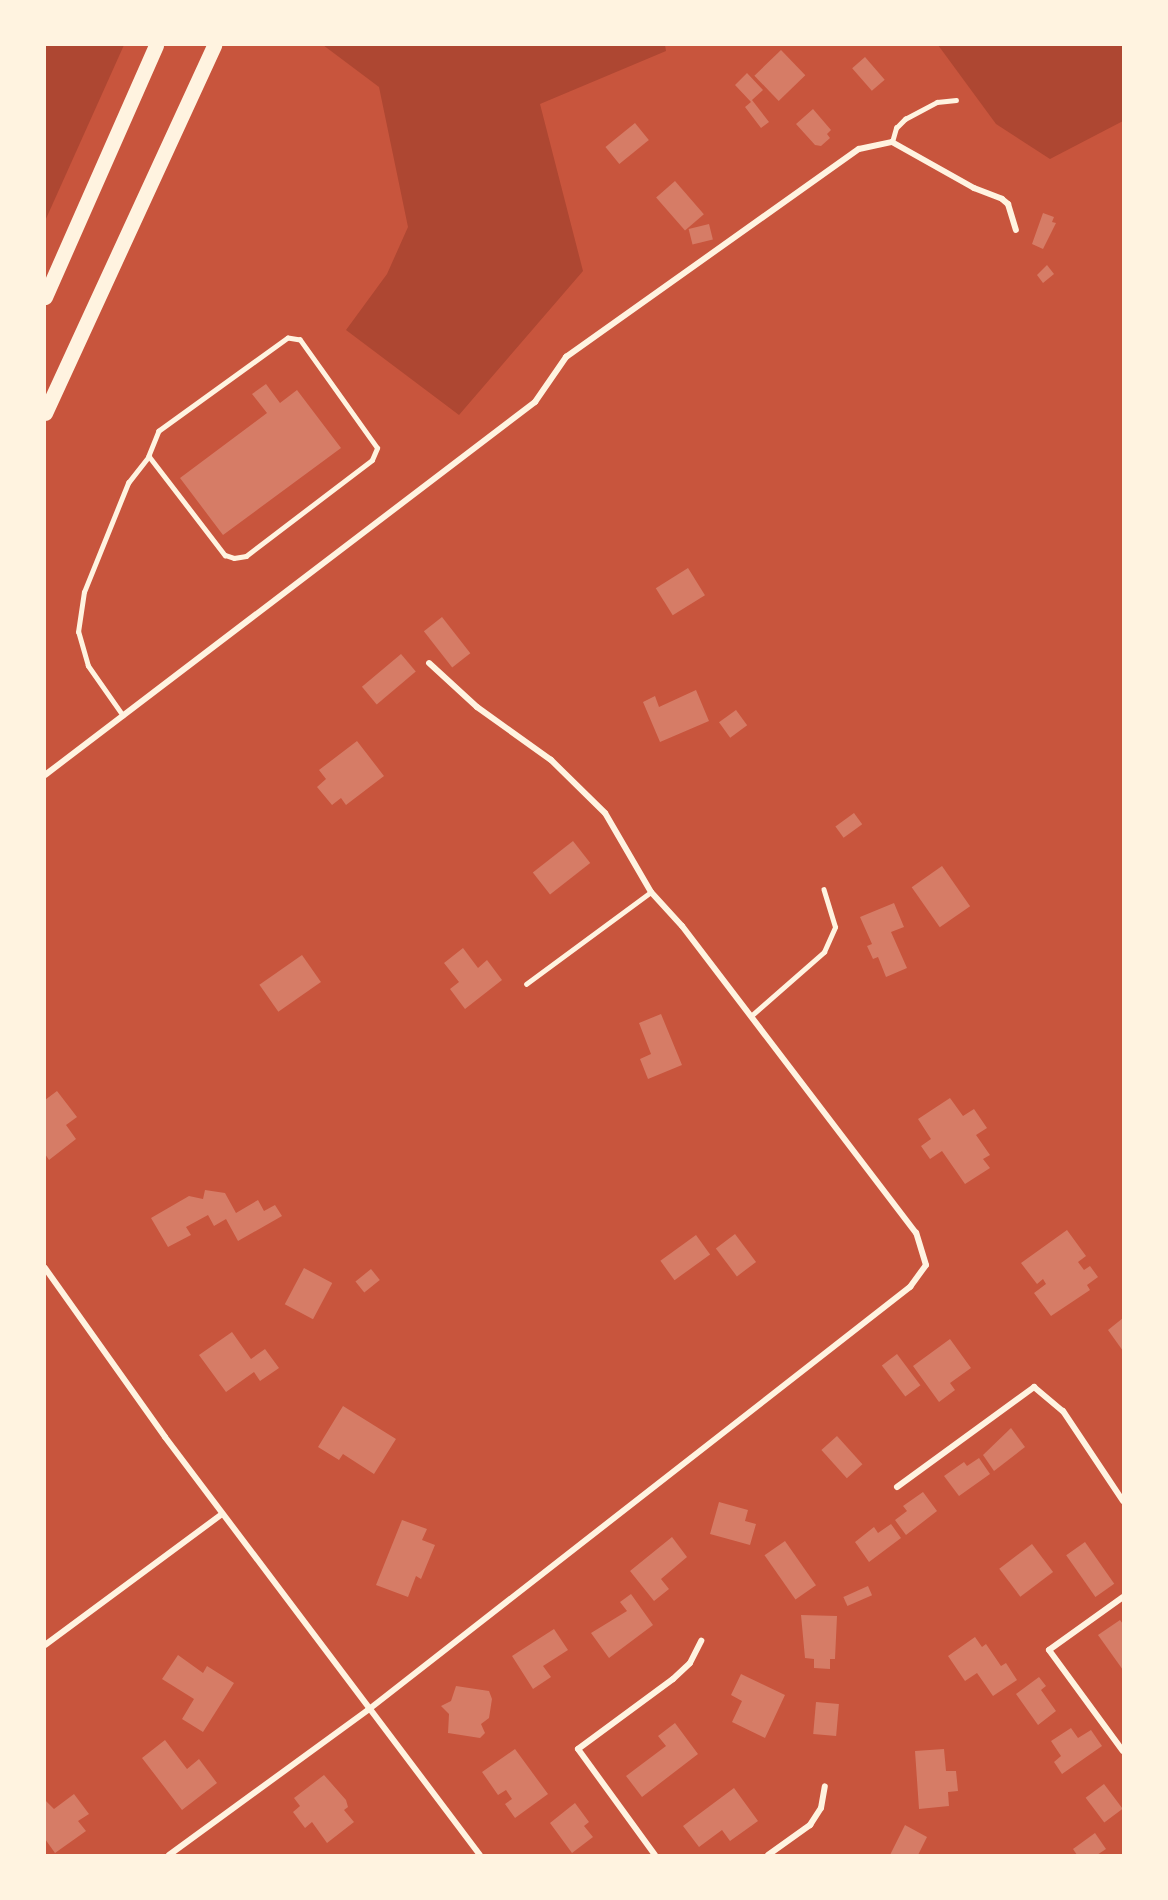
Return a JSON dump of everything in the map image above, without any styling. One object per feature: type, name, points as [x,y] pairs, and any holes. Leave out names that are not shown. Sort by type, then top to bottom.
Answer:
[{"type":"highway","points":[[45,297],[156,45]]},
{"type":"highway","points":[[45,413],[214,45]]},
{"type":"street","points":[[45,775],[535,402],[566,357],[860,149],[892,142],[975,188],[1002,198],[1008,204],[1016,230]]},
{"type":"street","points":[[170,1855],[368,1710],[910,1287],[926,1265],[916,1233],[751,1016],[651,892],[619,835],[590,797],[551,760],[477,707],[429,663]]},
{"type":"street","points":[[46,1270],[222,1514],[368,1710],[480,1855]]},
{"type":"street","points":[[897,1487],[1034,1387],[1063,1411],[1123,1501]]},
{"type":"street","points":[[45,1645],[222,1514]]},
{"type":"street","points":[[1123,1597],[1049,1650],[1123,1751]]},
{"type":"street","points":[[655,1855],[578,1749],[673,1679],[690,1663],[701,1641]]},
{"type":"street","points":[[768,1855],[810,1825],[821,1808],[825,1786]]},
{"type":"lane","points":[[892,142],[896,128],[904,119],[937,102],[956,100]]},
{"type":"lane","points":[[123,716],[88,666],[78,632],[84,592],[128,483],[149,456],[159,430],[288,338],[300,340],[377,448],[372,460],[246,556],[234,558],[225,555],[149,456]]},
{"type":"lane","points":[[751,1016],[824,952],[835,927],[834,914],[824,890]]},
{"type":"lane","points":[[526,984],[651,892]]},
{"type":"shaded area","points":[[45,45],[124,45],[45,221]]},
{"type":"shaded area","points":[[323,45],[665,45],[666,51],[540,104],[583,271],[459,415],[346,330],[387,274],[408,227],[379,87]]},
{"type":"shaded area","points":[[938,45],[1123,45],[1123,121],[1050,159],[996,124]]},
{"type":"building","points":[[781,50],[805,75],[779,101],[754,76]]},
{"type":"building","points":[[865,57],[885,80],[872,91],[852,68]]},
{"type":"building","points":[[747,73],[763,90],[752,100],[769,122],[761,128],[745,107],[751,102],[735,85]]},
{"type":"building","points":[[813,109],[831,130],[827,134],[830,138],[821,146],[815,145],[796,124]]},
{"type":"building","points":[[635,123],[649,140],[619,164],[605,147]]},
{"type":"building","points":[[675,181],[704,214],[685,231],[656,197]]},
{"type":"building","points":[[1043,213],[1054,217],[1052,222],[1056,223],[1043,249],[1032,244]]},
{"type":"building","points":[[709,224],[713,240],[692,245],[689,229]]},
{"type":"building","points":[[1047,265],[1054,274],[1043,283],[1037,275]]},
{"type":"building","points":[[266,384],[280,403],[297,390],[341,448],[223,535],[180,478],[267,413],[252,394]]},
{"type":"building","points":[[688,568],[705,595],[673,615],[656,588]]},
{"type":"building","points":[[442,617],[470,653],[452,667],[424,631]]},
{"type":"building","points":[[401,654],[416,672],[377,704],[362,687]]},
{"type":"building","points":[[696,690],[709,721],[660,742],[643,702],[655,696],[659,707]]},
{"type":"building","points":[[736,710],[747,725],[730,738],[719,722]]},
{"type":"building","points":[[357,741],[384,776],[346,805],[341,798],[332,805],[317,787],[326,779],[319,770]]},
{"type":"building","points":[[854,813],[862,824],[844,838],[835,827]]},
{"type":"building","points":[[573,841],[590,863],[550,894],[533,872]]},
{"type":"building","points":[[942,866],[970,906],[940,927],[912,887]]},
{"type":"building","points":[[894,903],[904,927],[891,932],[907,968],[886,977],[878,957],[873,959],[867,946],[872,944],[860,917]]},
{"type":"building","points":[[463,948],[478,968],[487,960],[502,980],[465,1009],[450,989],[459,982],[444,963]]},
{"type":"building","points":[[302,955],[321,982],[278,1012],[259,985]]},
{"type":"building","points":[[661,1014],[682,1065],[648,1079],[640,1059],[651,1054],[639,1023]]},
{"type":"building","points":[[57,1091],[77,1117],[66,1125],[76,1139],[49,1160],[45,1154],[45,1100]]},
{"type":"building","points":[[950,1098],[963,1116],[974,1109],[987,1128],[976,1135],[990,1155],[983,1159],[990,1168],[965,1184],[942,1151],[930,1159],[921,1146],[931,1139],[918,1119]]},
{"type":"building","points":[[205,1190],[225,1193],[236,1213],[258,1200],[264,1211],[275,1205],[282,1216],[238,1241],[226,1219],[214,1226],[208,1215],[186,1227],[191,1235],[168,1247],[151,1218],[189,1196],[203,1199]]},
{"type":"building","points":[[1067,1230],[1086,1256],[1078,1262],[1084,1270],[1090,1266],[1098,1277],[1087,1285],[1090,1290],[1051,1316],[1034,1293],[1046,1284],[1043,1279],[1037,1284],[1021,1263]]},
{"type":"building","points":[[735,1234],[756,1262],[737,1276],[716,1248]]},
{"type":"building","points":[[696,1235],[710,1254],[675,1280],[660,1261]]},
{"type":"building","points":[[304,1268],[332,1283],[313,1319],[285,1304]]},
{"type":"building","points":[[371,1269],[380,1280],[364,1292],[355,1282]]},
{"type":"building","points":[[1123,1318],[1123,1351],[1108,1330]]},
{"type":"building","points":[[232,1332],[251,1359],[265,1349],[279,1368],[260,1381],[254,1372],[226,1392],[199,1355]]},
{"type":"building","points":[[950,1339],[971,1368],[950,1383],[955,1390],[939,1402],[913,1366]]},
{"type":"building","points":[[897,1354],[920,1385],[905,1397],[882,1365]]},
{"type":"building","points":[[343,1406],[396,1439],[374,1474],[343,1454],[339,1460],[318,1447]]},
{"type":"building","points":[[1011,1428],[1025,1447],[994,1471],[983,1455]]},
{"type":"building","points":[[837,1436],[862,1464],[847,1478],[821,1450]]},
{"type":"building","points":[[979,1458],[990,1474],[959,1496],[944,1476],[964,1462],[967,1466]]},
{"type":"building","points":[[923,1492],[937,1511],[906,1535],[895,1520],[907,1511],[903,1506]]},
{"type":"building","points":[[719,1502],[748,1510],[745,1521],[756,1524],[750,1545],[710,1534]]},
{"type":"building","points":[[402,1520],[427,1529],[422,1540],[435,1545],[421,1579],[416,1576],[408,1597],[376,1585]]},
{"type":"building","points":[[891,1524],[901,1538],[869,1562],[855,1542],[874,1527],[878,1533]]},
{"type":"building","points":[[672,1537],[687,1557],[661,1579],[669,1589],[654,1601],[630,1571]]},
{"type":"building","points":[[785,1541],[816,1585],[795,1600],[765,1555]]},
{"type":"building","points":[[1085,1542],[1114,1584],[1095,1597],[1066,1555]]},
{"type":"building","points":[[1032,1544],[1053,1572],[1020,1597],[999,1569]]},
{"type":"building","points":[[868,1586],[872,1595],[847,1606],[843,1597]]},
{"type":"building","points":[[631,1594],[653,1625],[609,1658],[591,1633],[627,1611],[620,1602]]},
{"type":"building","points":[[801,1615],[837,1616],[835,1659],[830,1659],[830,1669],[814,1668],[814,1659],[805,1658]]},
{"type":"building","points":[[1120,1620],[1123,1624],[1123,1670],[1098,1635]]},
{"type":"building","points":[[554,1629],[568,1650],[543,1666],[551,1677],[533,1689],[512,1656]]},
{"type":"building","points":[[975,1637],[982,1647],[986,1644],[1001,1666],[1006,1663],[1017,1680],[993,1696],[977,1673],[965,1681],[948,1656]]},
{"type":"building","points":[[178,1655],[203,1673],[207,1666],[234,1683],[203,1732],[182,1719],[194,1699],[162,1679]]},
{"type":"building","points":[[741,1674],[785,1695],[765,1738],[732,1722],[742,1701],[731,1695]]},
{"type":"building","points":[[1039,1677],[1046,1686],[1041,1690],[1056,1711],[1038,1725],[1016,1694]]},
{"type":"building","points":[[456,1686],[489,1691],[492,1699],[489,1718],[481,1724],[485,1733],[480,1738],[448,1733],[449,1714],[441,1706],[451,1701]]},
{"type":"building","points":[[816,1702],[839,1704],[836,1736],[813,1734]]},
{"type":"building","points":[[675,1723],[698,1754],[642,1797],[626,1776],[666,1746],[658,1736]]},
{"type":"building","points":[[1071,1728],[1078,1738],[1091,1730],[1102,1746],[1062,1774],[1054,1762],[1061,1756],[1051,1741]]},
{"type":"building","points":[[165,1740],[187,1769],[199,1759],[217,1783],[182,1810],[142,1758]]},
{"type":"building","points":[[515,1749],[548,1794],[515,1818],[505,1804],[512,1799],[506,1790],[498,1795],[482,1772]]},
{"type":"building","points":[[944,1749],[946,1771],[956,1771],[958,1791],[948,1792],[949,1806],[919,1809],[915,1751]]},
{"type":"building","points":[[324,1775],[346,1800],[348,1807],[344,1810],[354,1822],[327,1843],[312,1822],[305,1828],[293,1812],[300,1806],[294,1798]]},
{"type":"building","points":[[1104,1784],[1123,1809],[1104,1823],[1086,1798]]},
{"type":"building","points":[[734,1788],[758,1821],[730,1841],[722,1830],[699,1847],[683,1826]]},
{"type":"building","points":[[74,1794],[89,1814],[78,1821],[86,1831],[55,1853],[45,1839],[45,1800],[54,1809]]},
{"type":"building","points":[[575,1803],[589,1822],[584,1826],[593,1837],[572,1853],[550,1823]]},
{"type":"building","points":[[905,1825],[927,1837],[918,1855],[890,1855]]},
{"type":"building","points":[[1095,1833],[1106,1849],[1097,1855],[1077,1855],[1073,1849]]}]
